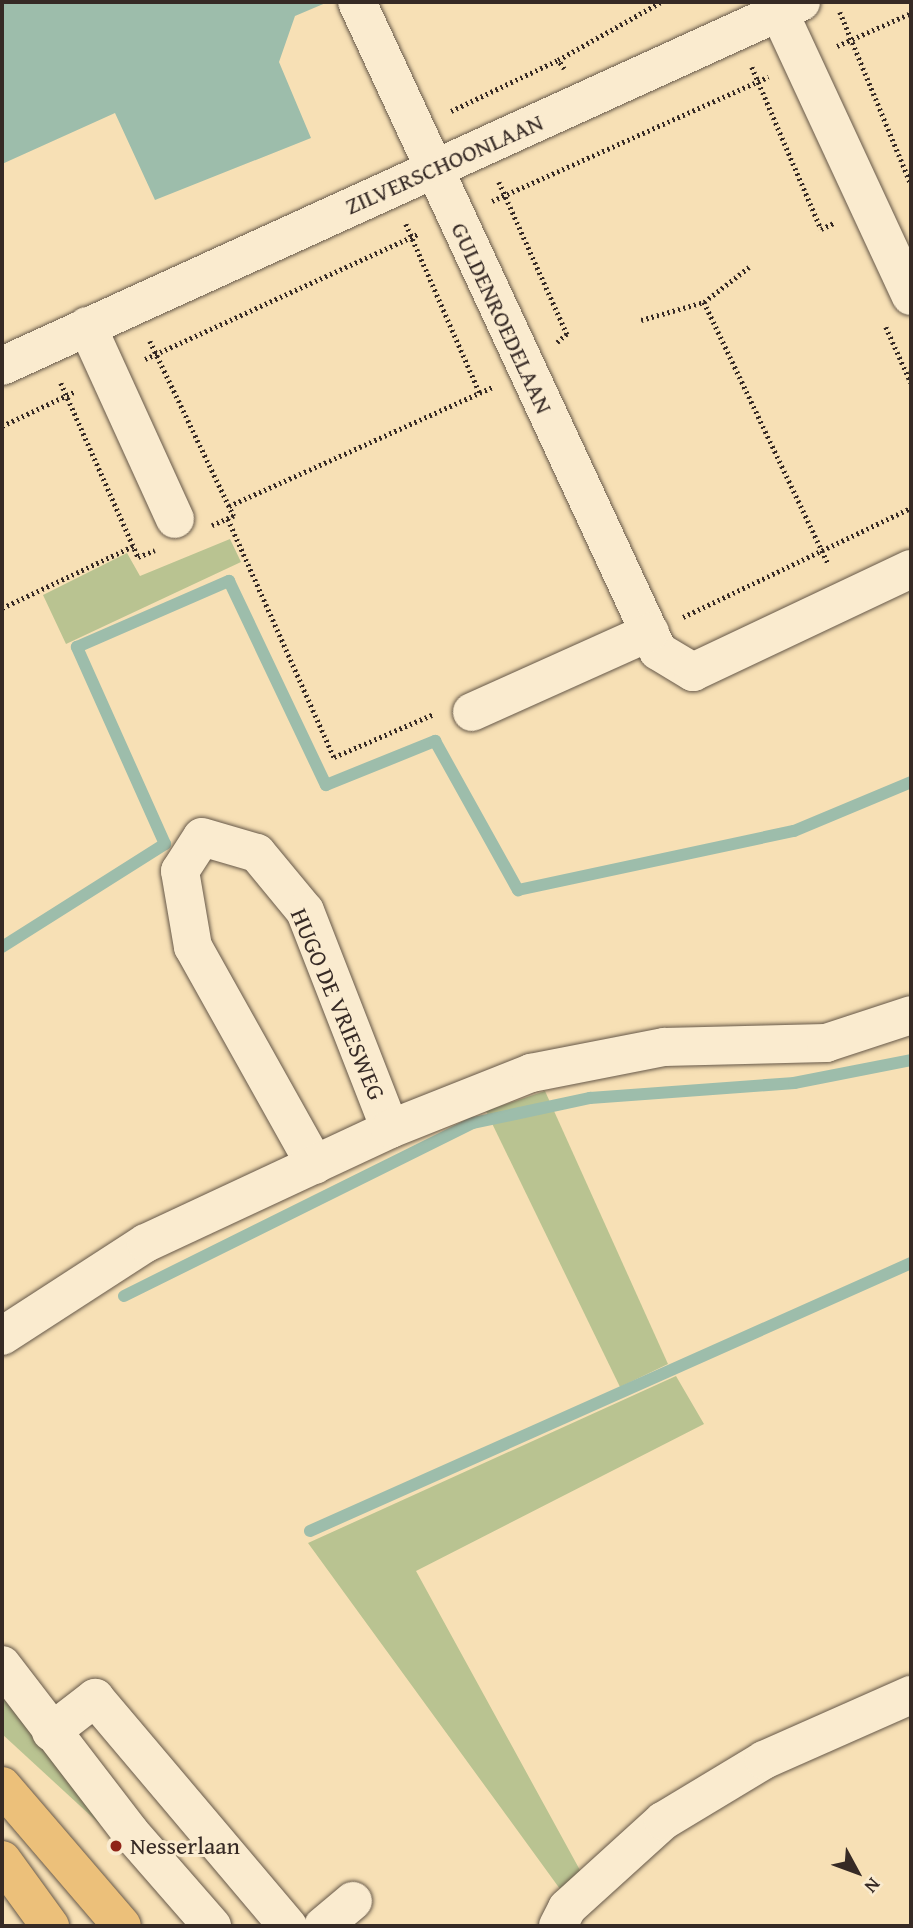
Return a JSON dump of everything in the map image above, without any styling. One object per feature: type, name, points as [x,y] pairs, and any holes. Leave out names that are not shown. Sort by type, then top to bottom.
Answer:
[{"type":"main road","points":[[2,1786],[122,1926]]},
{"type":"main road","points":[[2,1860],[50,1926]]},
{"type":"street","name":"ZILVERSCHOONLAAN","points":[[2,366],[790,7]]},
{"type":"street","points":[[790,7],[911,296]]},
{"type":"street","name":"GULDENROEDELAAN","points":[[360,8],[432,169],[650,632],[674,666],[693,672],[911,569]]},
{"type":"street","points":[[87,326],[180,528]]},
{"type":"street","points":[[472,712],[650,632]]},
{"type":"street","name":"HUGO DE VRIESWEG","points":[[315,1165],[193,947],[180,871],[202,836],[257,853],[305,911],[390,1129]]},
{"type":"street","name":"HUGO DE VRIESWEG","points":[[2,1336],[146,1243],[390,1129],[531,1073],[664,1047],[826,1043],[911,1015]]},
{"type":"street","points":[[2,1665],[51,1732],[212,1926]]},
{"type":"street","points":[[558,1926],[567,1908],[663,1821],[764,1760],[911,1695]]},
{"type":"street","points":[[51,1732],[95,1698],[288,1926]]},
{"type":"street","points":[[323,1926],[354,1901]]},
{"type":"path","points":[[414,129],[558,60],[661,2]]},
{"type":"path","points":[[836,2],[911,184]]},
{"type":"path","points":[[558,60],[584,100]]},
{"type":"path","points":[[229,506],[527,372],[567,334],[505,195]]},
{"type":"path","points":[[413,236],[480,393]]},
{"type":"path","points":[[641,320],[704,302],[749,267]]},
{"type":"path","points":[[704,302],[846,600]]},
{"type":"path","points":[[45,346],[138,557],[180,528],[228,519],[234,516],[134,305]]},
{"type":"path","points":[[650,632],[911,508]]},
{"type":"path","points":[[228,519],[334,757],[453,706],[472,712]]},
{"type":"path","points":[[2,608],[133,546]]},
{"type":"green space","points":[[230,539],[241,562],[66,644],[43,595],[127,553],[140,576]]},
{"type":"green space","points":[[545,1091],[668,1364],[620,1387],[486,1111]]},
{"type":"green space","points":[[676,1376],[704,1424],[416,1571],[581,1872],[560,1889],[308,1543]]},
{"type":"green space","points":[[2,1696],[103,1827],[2,1734]]},
{"type":"shaded area","points":[[2,2],[328,2],[295,16],[279,62],[311,138],[155,200],[115,113],[2,164]]},
{"type":"waterway","points":[[2,947],[165,844],[77,647],[229,581],[326,785],[435,741],[518,890],[794,831],[911,782]]},
{"type":"waterway","points":[[124,1296],[473,1123],[590,1098],[794,1083],[911,1060]]},
{"type":"waterway","points":[[310,1531],[911,1263]]},
{"type":"place","name":"Nesserlaan","points":[[116,1846]]}]
